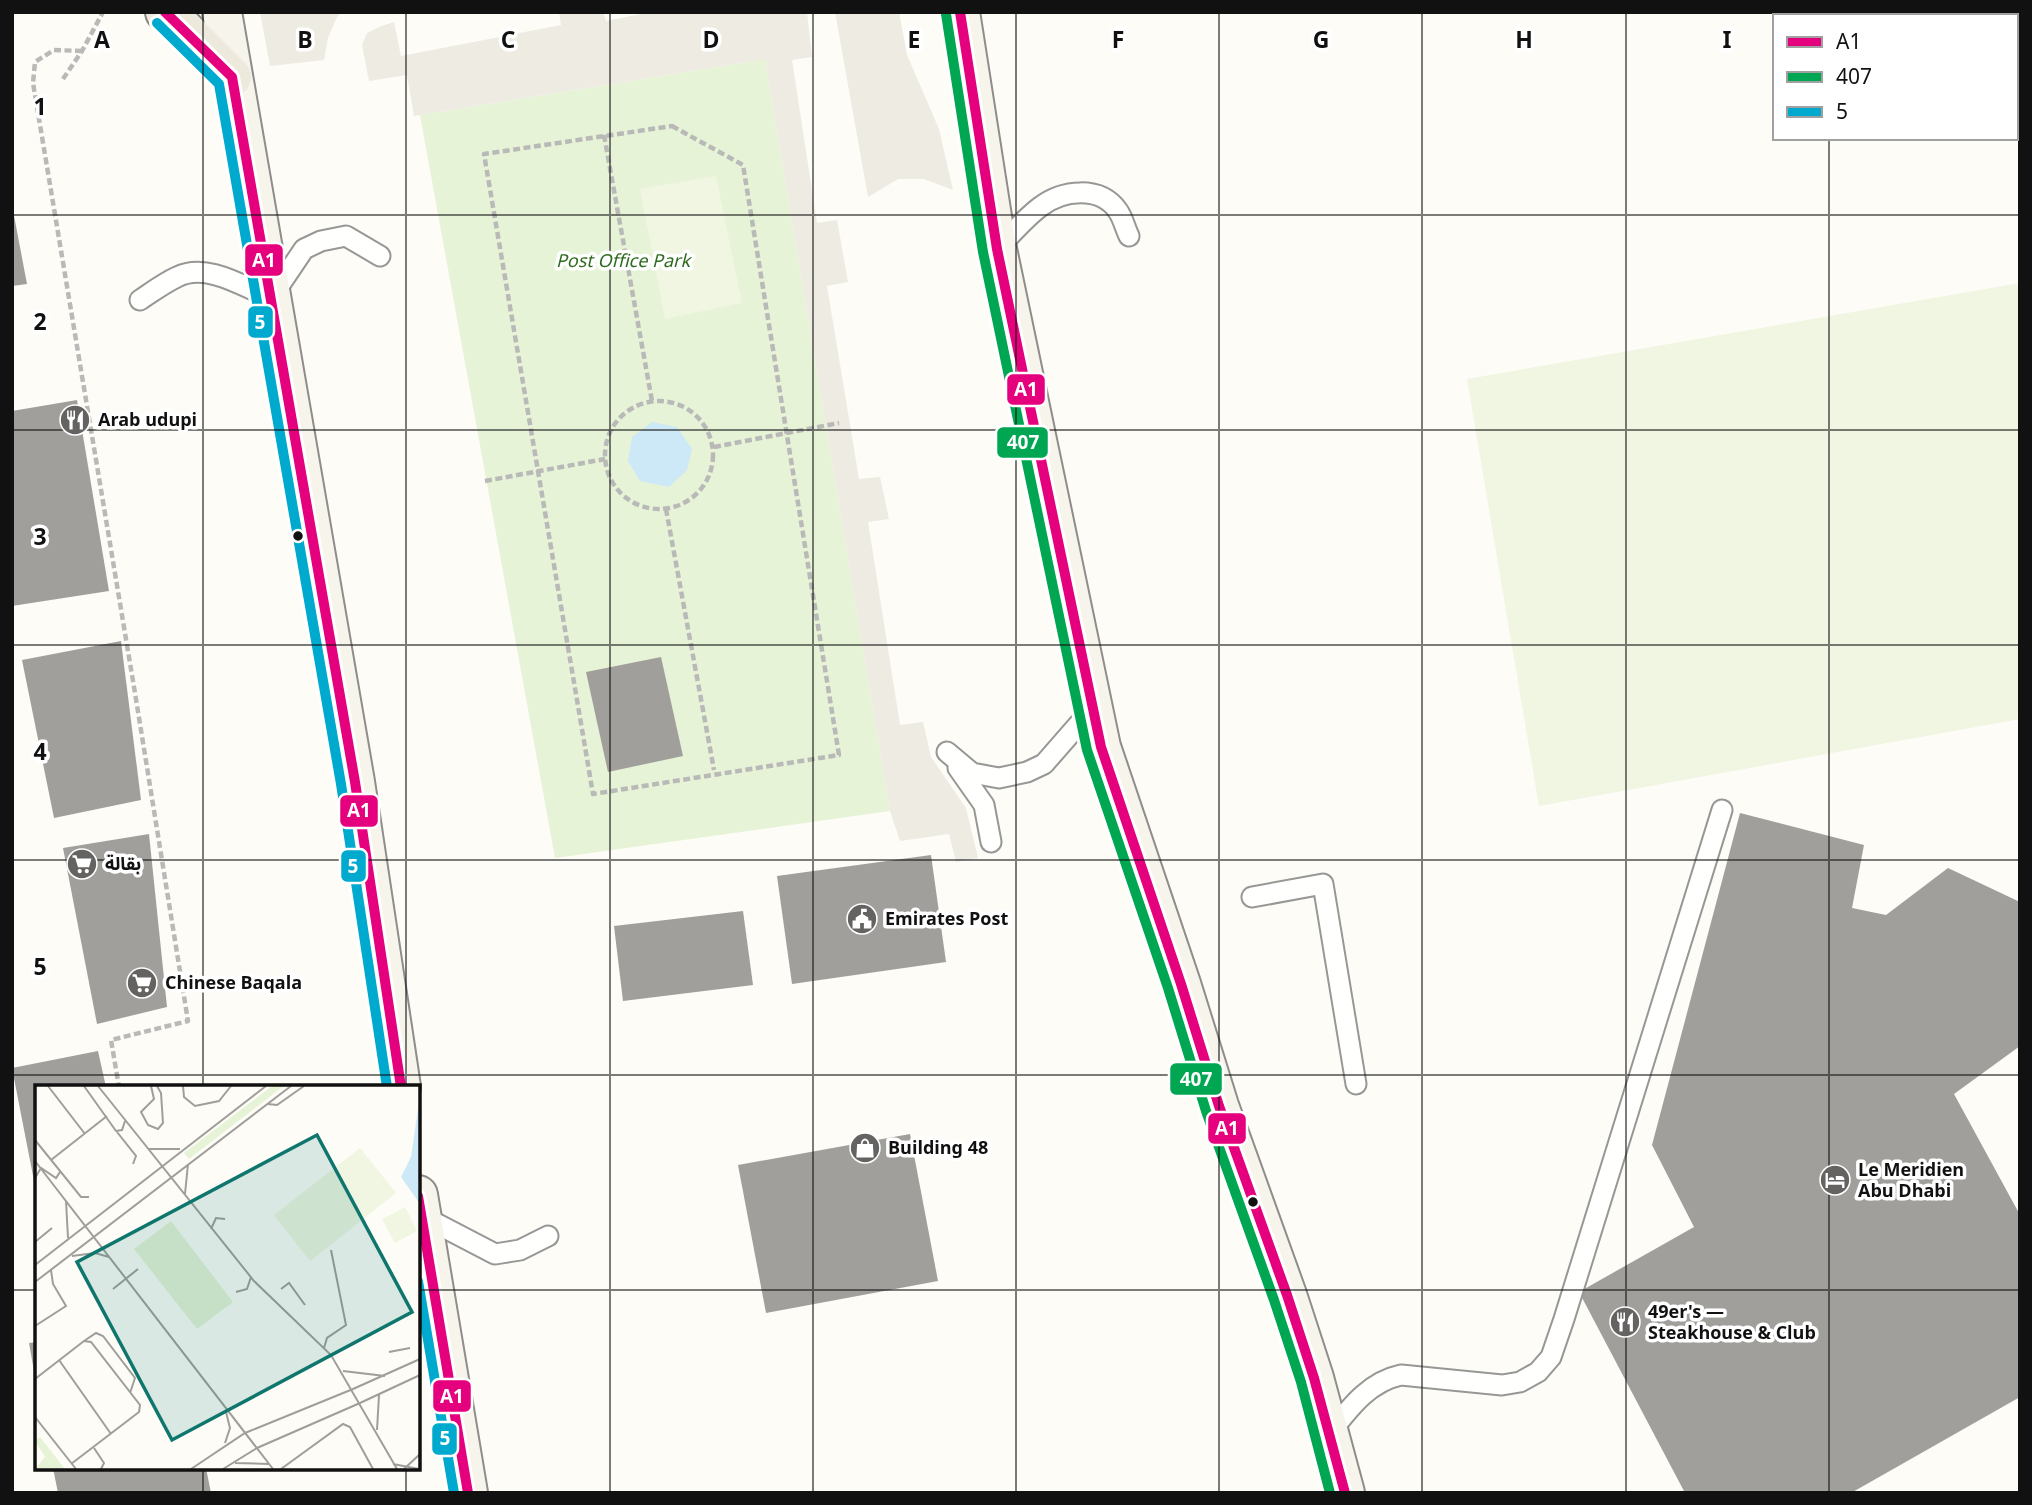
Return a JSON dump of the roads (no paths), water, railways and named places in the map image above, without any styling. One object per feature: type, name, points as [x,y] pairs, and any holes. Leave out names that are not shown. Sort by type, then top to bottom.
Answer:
[{"type":"main road","points":[[165,12],[232,78]]},
{"type":"main road","points":[[222,12],[355,782],[401,1085]]},
{"type":"main road","points":[[960,12],[997,249],[1101,747],[1219,1105],[1287,1295],[1314,1378],[1345,1493]]},
{"type":"main road","points":[[420,1206],[465,1486]]},
{"type":"lane","points":[[997,249],[1042,205],[1073,192],[1095,194],[1110,202],[1119,212],[1129,236]]},
{"type":"lane","points":[[139,300],[178,276],[195,272],[218,275],[271,298],[304,249],[321,241],[346,236],[380,256]]},
{"type":"lane","points":[[991,842],[984,805],[947,752],[972,773],[999,778],[1027,772],[1044,764],[1092,709]]},
{"type":"lane","points":[[1329,1434],[1360,1396],[1386,1378],[1401,1375],[1502,1385],[1520,1382],[1538,1372],[1551,1357],[1722,810]]},
{"type":"lane","points":[[1252,897],[1323,884],[1356,1084]]},
{"type":"lane","points":[[420,1206],[495,1254],[520,1250],[548,1236]]},
{"type":"water","points":[[652,422],[677,427],[692,449],[687,470],[669,487],[640,481],[628,461],[632,437]]},
{"type":"place","name":"Arab udupi","points":[[75,420]]},
{"type":"place","name":"بقالة","points":[[82,864]]},
{"type":"place","name":"Emirates Post","points":[[862,919]]},
{"type":"place","name":"Chinese Baqala","points":[[142,983]]},
{"type":"place","name":"Building 48","points":[[865,1148]]},
{"type":"place","name":"Le Meridien Abu Dhabi","points":[[1835,1180]]},
{"type":"place","name":"49er's — Steakhouse & Club","points":[[1625,1322]]},
{"type":"park label","name":"Post Office Park","points":[[623,261]]}]
